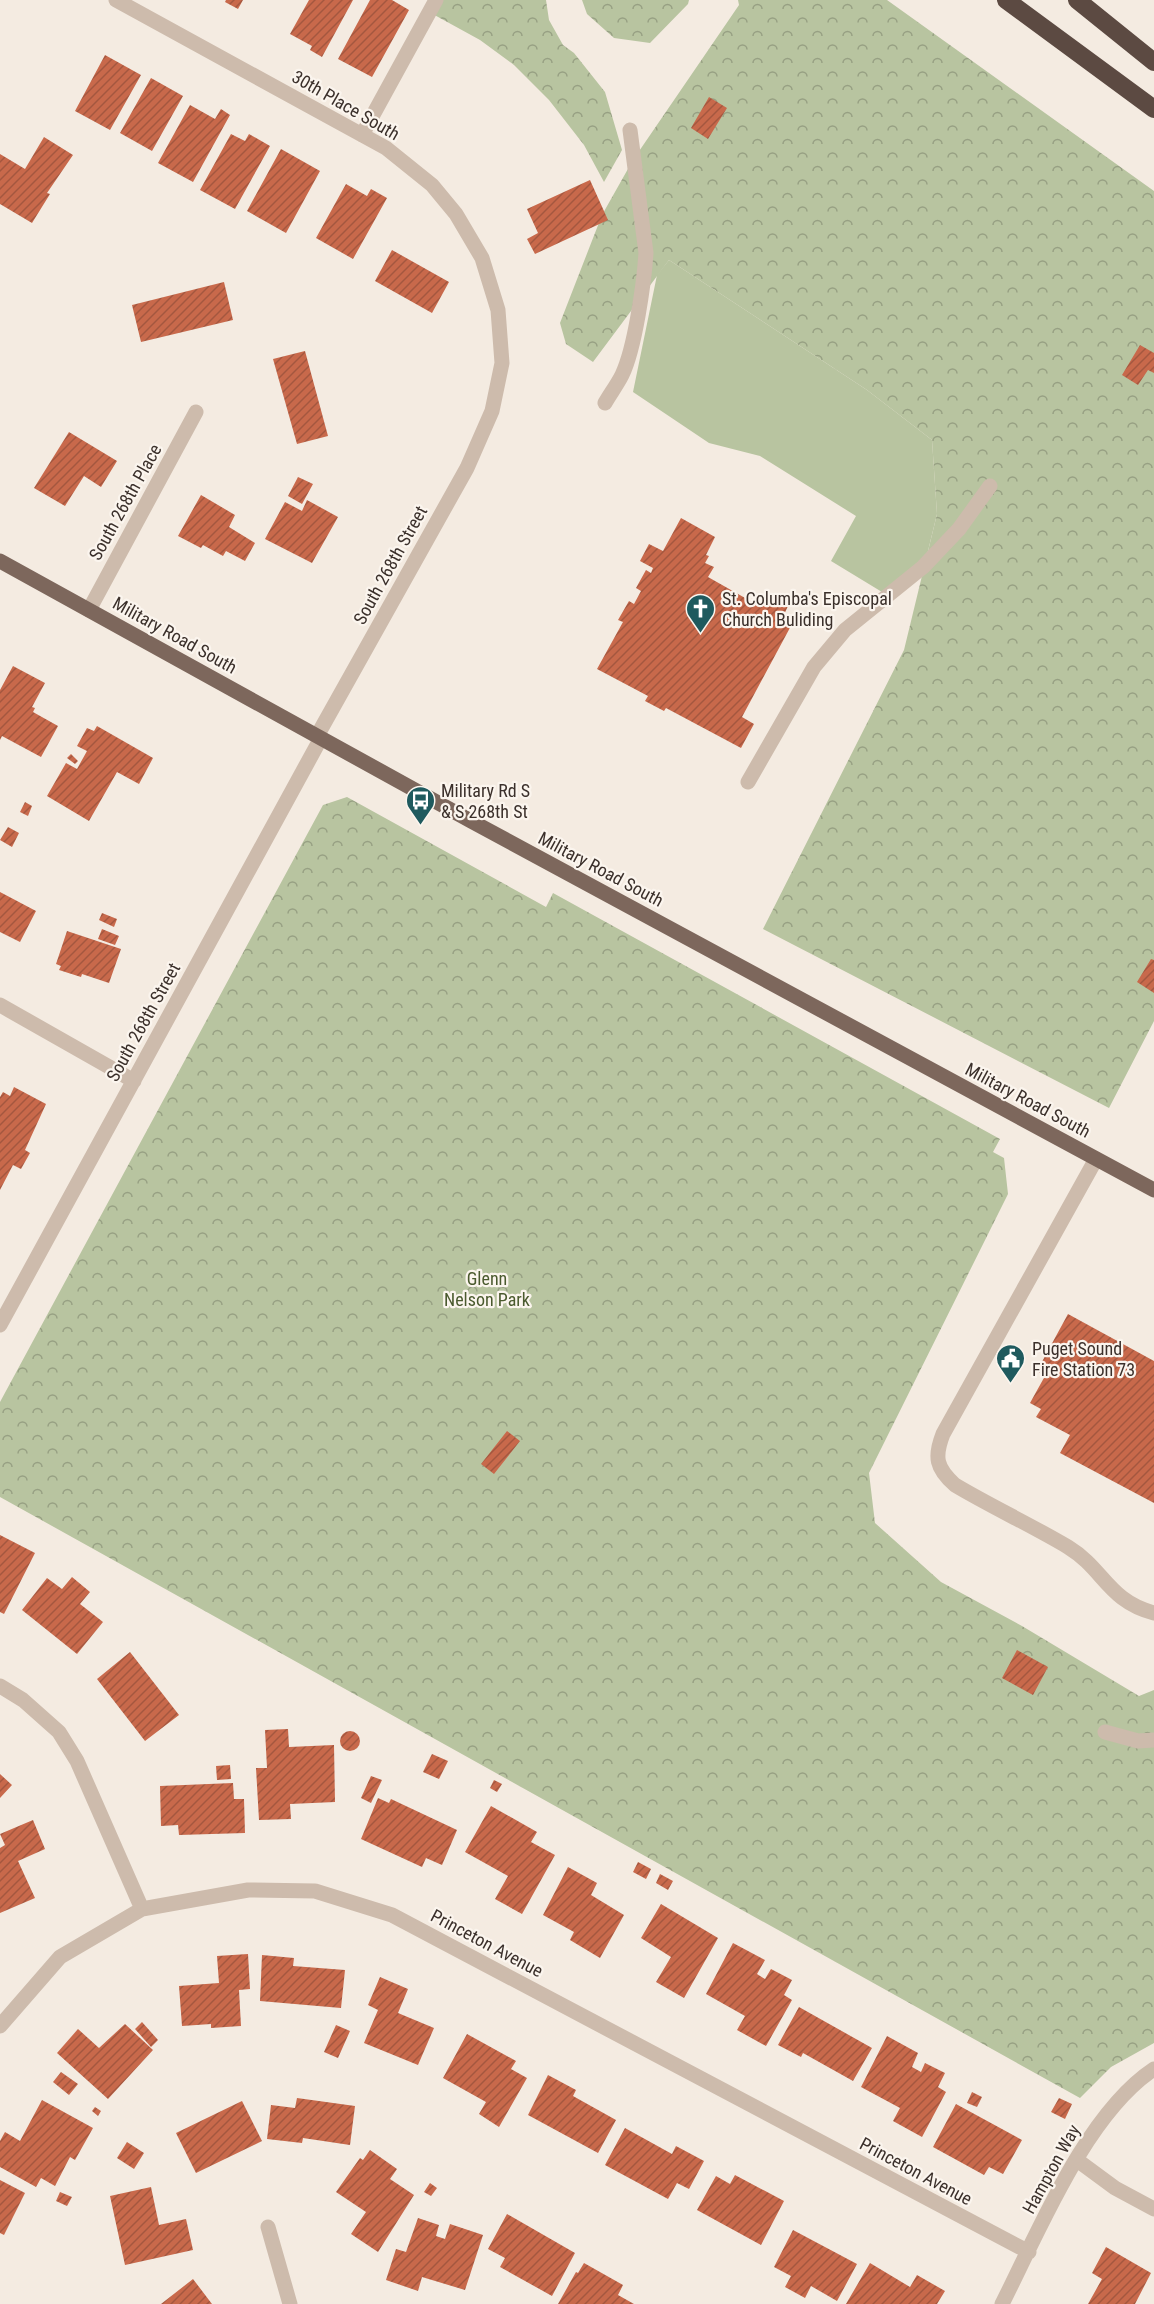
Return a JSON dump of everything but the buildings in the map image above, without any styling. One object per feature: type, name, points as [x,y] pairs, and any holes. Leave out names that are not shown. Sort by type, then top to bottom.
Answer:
[{"type":"highway","points":[[1006,0],[1154,109]]},
{"type":"highway","points":[[1077,0],[1154,62]]},
{"type":"main road","name":"Military Road South","points":[[0,561],[319,737],[1154,1190]]},
{"type":"street","name":"30th Place South","points":[[116,0],[386,148],[432,184],[456,214],[482,258],[498,310],[502,363],[492,411]]},
{"type":"street","points":[[362,135],[436,0]]},
{"type":"street","points":[[605,403],[622,375],[629,354],[645,268],[646,253],[630,130]]},
{"type":"street","name":"South 268th Street","points":[[0,1325],[467,468],[492,411]]},
{"type":"street","name":"South 268th Place","points":[[89,610],[196,412]]},
{"type":"street","points":[[748,782],[806,679],[820,660],[845,630],[923,567],[958,529],[990,486]]},
{"type":"street","points":[[0,1005],[134,1081]]},
{"type":"street","points":[[1096,1159],[943,1434],[938,1448],[938,1462],[946,1477],[955,1485],[1069,1548],[1091,1564],[1104,1582],[1125,1602],[1154,1613]]},
{"type":"street","points":[[0,1686],[23,1700],[59,1732],[77,1761],[142,1909],[60,1957],[0,2026]]},
{"type":"street","points":[[1105,1732],[1138,1742],[1154,1740]]},
{"type":"street","name":"Princeton Avenue","points":[[142,1909],[248,1890],[315,1891],[392,1915],[1029,2252]]},
{"type":"street","name":"Hampton Way","points":[[1002,2304],[1077,2160],[1100,2121],[1137,2080],[1154,2069]]},
{"type":"street","points":[[1077,2160],[1115,2188],[1154,2209]]},
{"type":"street","points":[[268,2227],[290,2304]]},
{"type":"green space","points":[[436,0],[546,0],[549,20],[563,45],[574,53],[605,92],[622,150],[604,182],[584,145],[549,100],[514,65],[480,40],[429,12]]},
{"type":"green space","points":[[582,0],[689,0],[688,4],[650,43],[614,38],[587,14]]},
{"type":"green space","points":[[738,0],[887,0],[1154,191],[1154,1021],[1109,1108],[763,929],[904,650],[937,514],[932,440],[867,390],[669,260],[593,362],[566,344],[560,323],[602,215],[633,160],[739,5]]},
{"type":"green space","points":[[669,260],[867,390],[932,440],[937,514],[927,555],[882,592],[831,561],[856,516],[760,456],[709,443],[633,392],[657,275]]},
{"type":"green space","name":"Glenn Nelson Park","points":[[347,797],[546,907],[553,893],[1000,1139],[993,1152],[1004,1158],[1008,1194],[869,1473],[875,1523],[941,1582],[1022,1626],[1139,1696],[1154,1690],[1154,2043],[1111,2067],[1080,2098],[0,1497],[0,1402],[323,805]]},
{"type":"place","name":"St. Columba's Episcopal Church Buliding","points":[[701,634]]},
{"type":"place","name":"Military Rd S & S 268th St","points":[[420,826]]},
{"type":"place","name":"Puget Sound Fire Station 73","points":[[1011,1384]]}]
